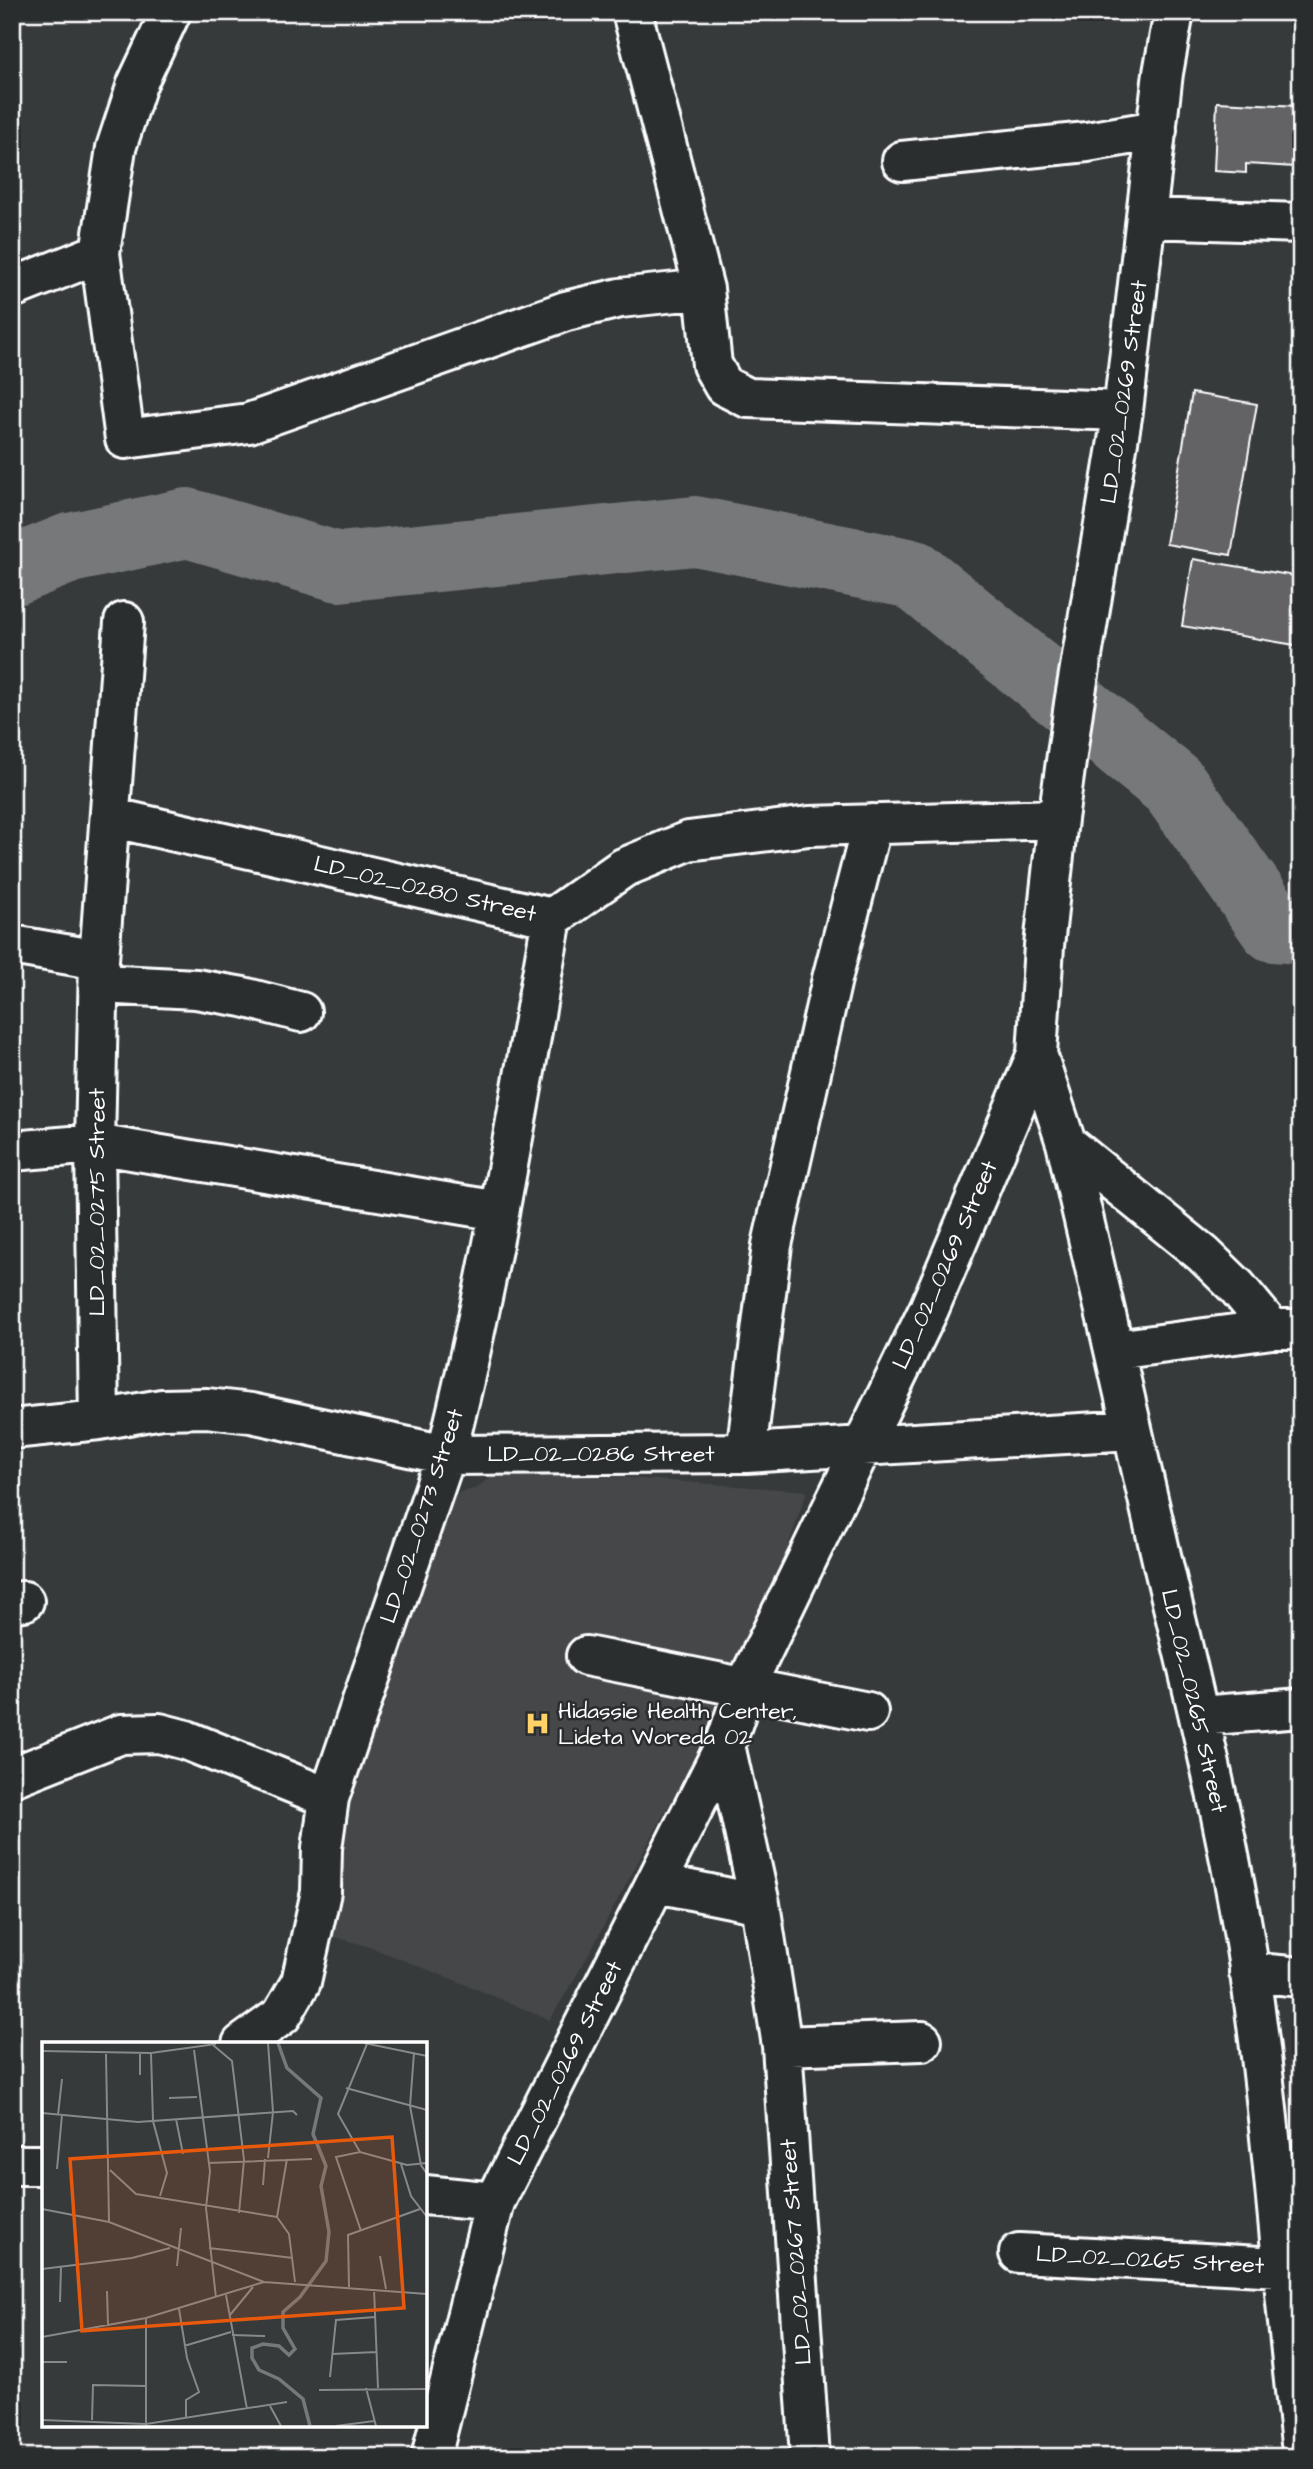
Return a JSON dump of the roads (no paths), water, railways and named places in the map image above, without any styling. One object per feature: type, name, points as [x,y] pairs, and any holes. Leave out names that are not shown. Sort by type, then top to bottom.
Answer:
[{"type":"street","points":[[171,12],[136,84],[116,148],[100,253],[125,439],[249,423],[566,311],[620,298],[704,289]]},
{"type":"street","points":[[632,12],[704,289],[712,365],[724,386],[748,398],[1123,411]]},
{"type":"street","name":"LD_02_0269 Street","points":[[431,2457],[495,2203],[724,1745],[745,1687],[929,1309],[1037,1054],[1044,946],[1058,819],[1123,411],[1163,73],[1174,12]]},
{"type":"street","points":[[902,161],[1087,142],[1157,131]]},
{"type":"street","points":[[1147,219],[1301,223]]},
{"type":"street","points":[[12,288],[100,253]]},
{"type":"street","name":"LD_02_0275 Street","points":[[99,1420],[95,1144],[99,972],[124,622]]},
{"type":"street","name":"LD_02_0280 Street","points":[[110,817],[552,918],[623,868],[688,841],[809,826],[1058,819]]},
{"type":"street","points":[[746,1453],[772,1245],[832,979],[872,824]]},
{"type":"street","name":"LD_02_0273 Street","points":[[245,2042],[282,2015],[301,1982],[321,1892],[322,1849],[329,1798],[446,1455],[499,1211],[552,918]]},
{"type":"street","points":[[12,945],[99,972],[243,997],[301,1012]]},
{"type":"street","name":"LD_02_0265 Street","points":[[1037,1054],[1066,1143],[1115,1350],[1199,1716],[1249,1972],[1270,2136],[1281,2267],[1301,2443]]},
{"type":"street","points":[[1066,1143],[1203,1254],[1287,1329]]},
{"type":"street","points":[[12,1151],[95,1144],[499,1211]]},
{"type":"street","points":[[1115,1350],[1287,1329]]},
{"type":"street","name":"LD_02_0286 Street","points":[[12,1429],[99,1420],[162,1409],[207,1408],[251,1413],[446,1455],[746,1453],[1132,1430]]},
{"type":"street","points":[[586,1656],[868,1712]]},
{"type":"street","points":[[1199,1716],[1301,1708]]},
{"type":"street","points":[[12,1777],[121,1734],[159,1733],[186,1740],[329,1798]]},
{"type":"street","name":"LD_02_0267 Street","points":[[724,1745],[760,1904],[782,2046],[810,2457]]},
{"type":"street","points":[[656,1883],[760,1904]]},
{"type":"street","points":[[1249,1972],[1301,1977]]},
{"type":"street","points":[[782,2046],[922,2041]]},
{"type":"street","points":[[12,2165],[42,2165]]},
{"type":"street","points":[[427,2195],[495,2203]]},
{"type":"street","name":"LD_02_0265 Street","points":[[1019,2253],[1281,2267]]},
{"type":"waterway","points":[[12,571],[70,548],[187,523],[339,567],[695,531],[913,574],[1174,786],[1274,927],[1301,929]]},
{"type":"place","name":"Hidassie Health Center, Lideta Woreda 02","points":[[538,1724]]}]
